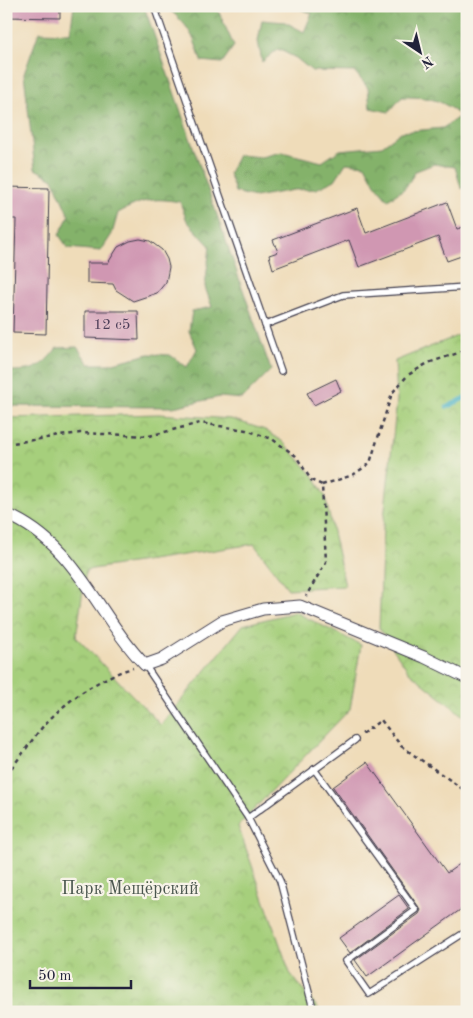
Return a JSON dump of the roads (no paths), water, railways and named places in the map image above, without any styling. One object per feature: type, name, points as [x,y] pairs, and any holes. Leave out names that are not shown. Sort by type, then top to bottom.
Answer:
[{"type":"street","points":[[6,514],[18,519],[49,540],[70,562],[145,665],[162,659],[222,621],[263,609],[300,606],[424,657],[467,678]]},
{"type":"lane","points":[[154,6],[282,371]]},
{"type":"lane","points":[[265,325],[343,295],[467,287]]},
{"type":"lane","points":[[145,665],[248,818],[280,881],[314,1012]]},
{"type":"lane","points":[[248,818],[355,740]]},
{"type":"lane","points":[[314,769],[416,910],[346,961],[369,994],[467,930]]},
{"type":"waterway","points":[[447,407],[467,397]]},
{"type":"park label","name":"Парк Мещёрский","points":[[130,889]]}]
